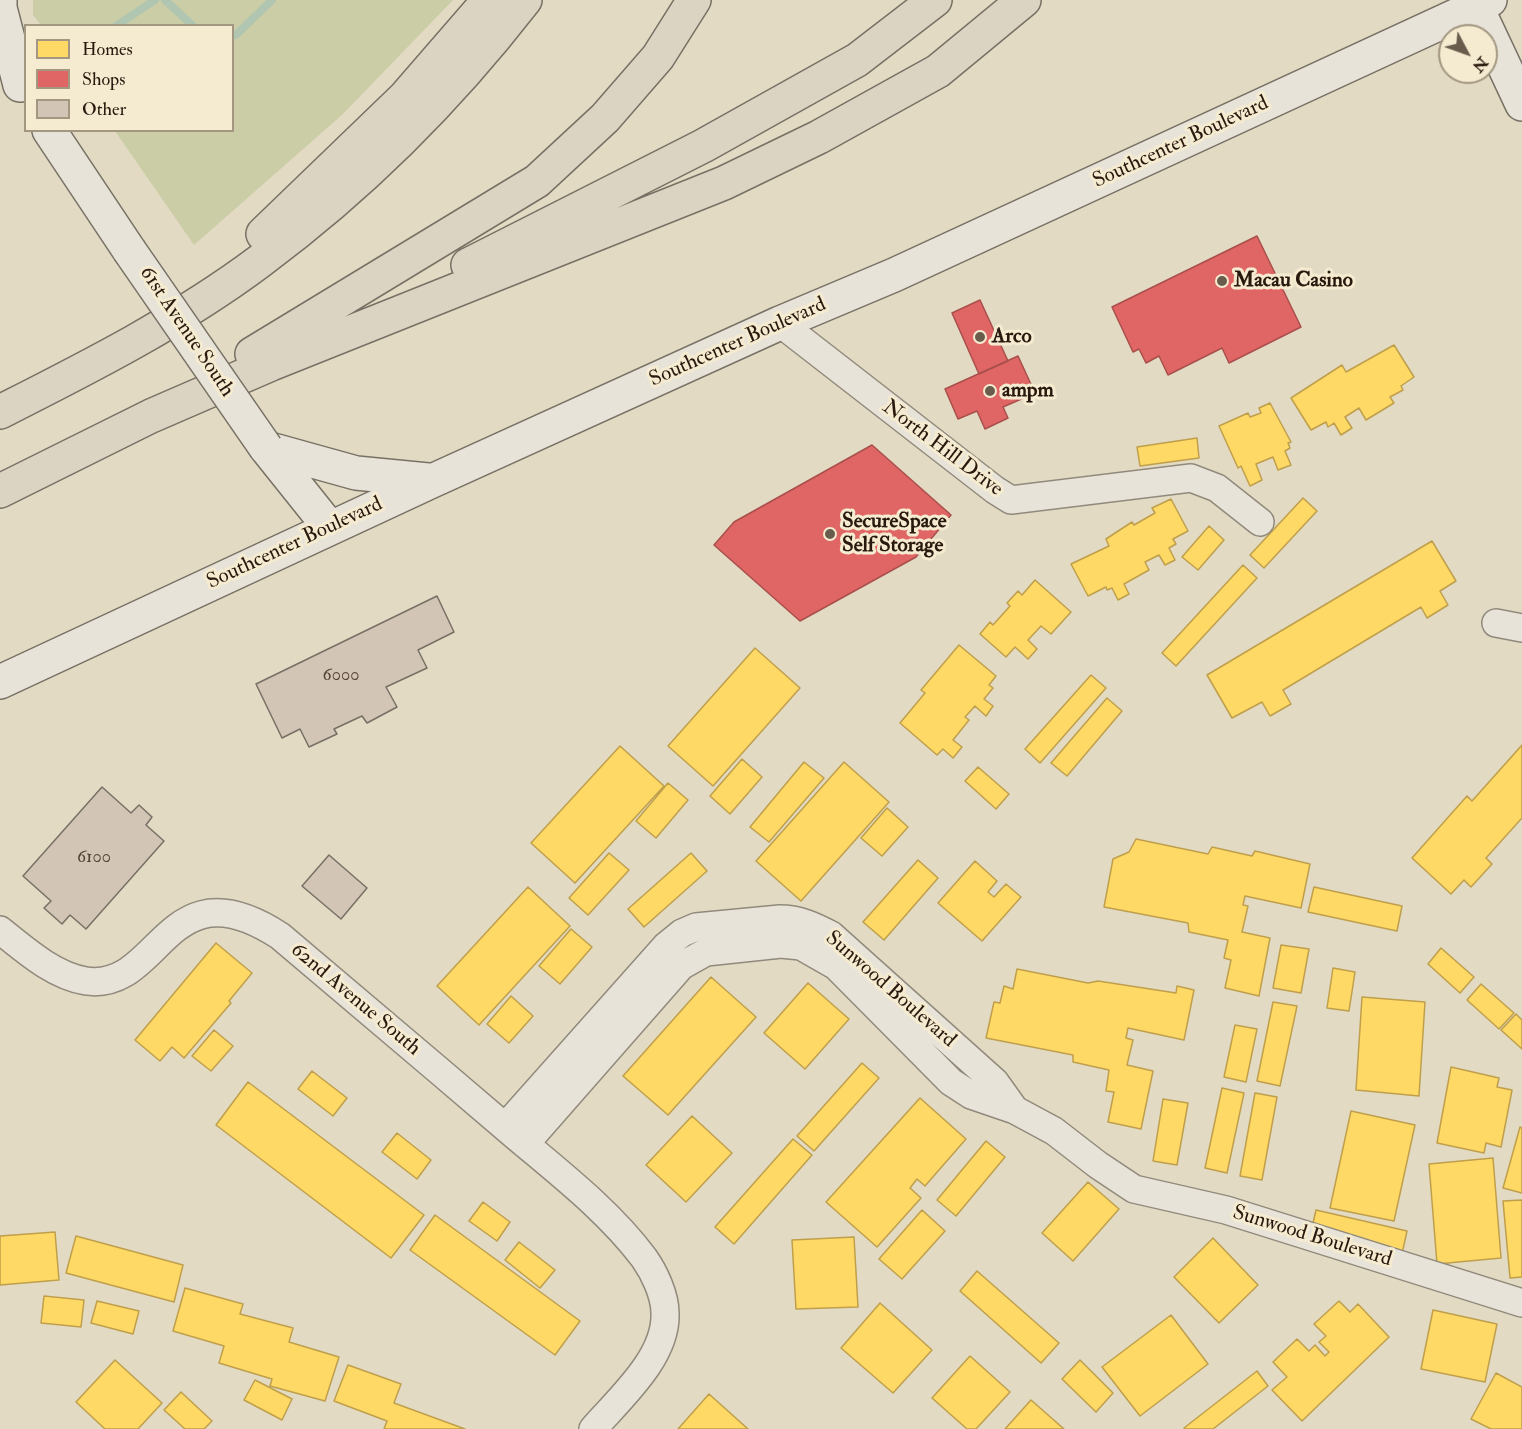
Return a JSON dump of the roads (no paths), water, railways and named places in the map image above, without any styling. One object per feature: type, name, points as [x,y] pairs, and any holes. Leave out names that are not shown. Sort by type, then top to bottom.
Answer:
[{"type":"highway","points":[[181,313],[404,98],[489,0]]},
{"type":"highway","points":[[0,412],[99,361],[181,313],[259,262],[327,207],[395,146],[448,92],[525,0]]},
{"type":"highway","points":[[151,416],[537,181],[606,118],[658,57],[694,0]]},
{"type":"highway","points":[[270,364],[703,146],[857,60],[935,0]]},
{"type":"highway","points":[[0,491],[151,416],[270,364],[724,183],[809,142],[938,71],[1024,0]]},
{"type":"main road","points":[[0,0],[23,89]]},
{"type":"main road","name":"Southcenter Boulevard","points":[[0,682],[780,322],[894,275],[1484,4],[1513,0]]},
{"type":"main road","points":[[1484,4],[1522,104]]},
{"type":"main road","points":[[0,59],[23,89]]},
{"type":"main road","name":"61st Avenue South","points":[[51,132],[129,250],[266,448],[330,528]]},
{"type":"main road","points":[[266,448],[357,473],[432,481]]},
{"type":"street","name":"North Hill Drive","points":[[780,322],[967,469],[1011,500],[1191,478],[1217,488],[1260,522]]},
{"type":"street","points":[[1496,623],[1522,628]]},
{"type":"street","name":"62nd Avenue South","points":[[0,930],[58,971],[79,980],[95,982],[124,974],[174,928],[189,919],[209,914],[227,913],[246,917],[280,936],[601,1210],[646,1260],[660,1288],[665,1311],[664,1336],[644,1369],[593,1429]]},
{"type":"street","name":"Sunwood Boulevard","points":[[505,1127],[666,946],[682,933],[696,927],[780,919],[793,919],[812,925],[831,935],[995,1082],[1015,1110]]},
{"type":"street","name":"Sunwood Boulevard","points":[[525,1144],[681,966],[706,952],[781,944],[801,946],[836,966],[951,1082],[971,1095],[1015,1110],[1054,1131],[1134,1189],[1226,1210],[1522,1303]]},
{"type":"waterway","points":[[119,24],[155,0]]},
{"type":"waterway","points":[[165,0],[191,24]]},
{"type":"waterway","points":[[234,34],[272,0]]},
{"type":"place","name":"Macau Casino","points":[[1222,281]]},
{"type":"place","name":"Arco","points":[[980,337]]},
{"type":"place","name":"ampm","points":[[990,391]]},
{"type":"place","name":"SecureSpace Self Storage","points":[[830,534]]}]
